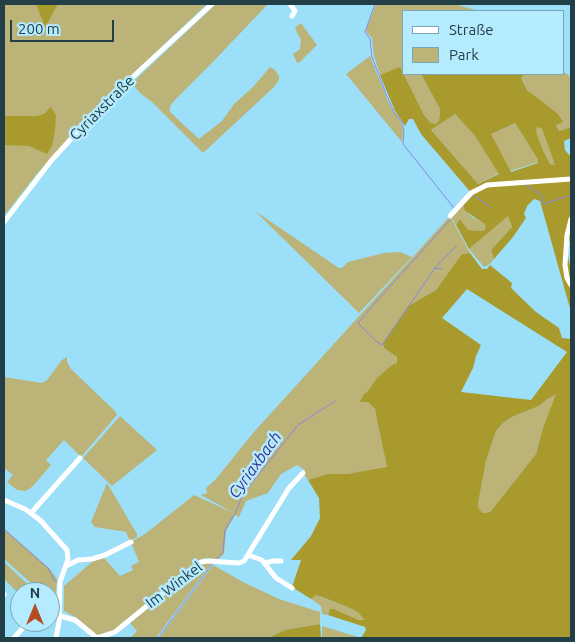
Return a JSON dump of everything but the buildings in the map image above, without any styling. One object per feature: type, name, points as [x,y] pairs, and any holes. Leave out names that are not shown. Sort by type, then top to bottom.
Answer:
[{"type":"street","name":"Cyriaxstraße","points":[[4,222],[51,161],[100,107],[212,4]]},
{"type":"street","points":[[290,4],[295,11],[292,16]]},
{"type":"street","points":[[450,216],[471,193],[487,185],[571,179]]},
{"type":"street","points":[[571,219],[567,235],[565,265],[567,278],[571,286]]},
{"type":"street","points":[[31,513],[80,458]]},
{"type":"street","points":[[292,588],[276,578],[264,563],[248,555],[289,488],[303,473]]},
{"type":"street","points":[[4,500],[31,513],[40,520],[61,542],[68,553],[73,554],[78,560]]},
{"type":"street","points":[[66,566],[78,560],[92,559],[105,555],[130,542]]},
{"type":"street","points":[[60,582],[66,566],[68,553]]},
{"type":"street","name":"Im Winkel","points":[[97,638],[115,632],[201,562],[242,563],[248,555]]},
{"type":"street","points":[[264,563],[281,561]]},
{"type":"street","points":[[60,616],[75,620],[97,638]]},
{"type":"green space","points":[[4,4],[207,4],[87,117],[36,175],[4,216]]},
{"type":"green space","points":[[216,4],[268,4],[174,101],[170,106],[170,112],[199,139],[222,121],[234,104],[253,87],[270,67],[275,70],[279,80],[274,87],[203,153],[152,102],[140,93],[134,86],[134,81]]},
{"type":"green space","points":[[376,4],[454,4],[475,10],[402,10],[402,72],[400,68],[380,75],[374,56],[372,38],[366,30]]},
{"type":"green space","points":[[301,23],[317,45],[297,63],[293,54],[300,49],[301,40],[295,28]]},
{"type":"green space","points":[[370,56],[389,104],[401,123],[403,130],[402,142],[346,74]]},
{"type":"green space","points":[[565,73],[571,77],[571,127],[559,131],[556,125],[560,118],[527,90],[521,78],[524,75],[565,75]]},
{"type":"green space","points":[[404,75],[422,75],[440,109],[439,121],[435,124],[430,122],[424,115]]},
{"type":"green space","points":[[455,114],[475,136],[499,173],[478,184],[431,130]]},
{"type":"green space","points":[[515,123],[539,162],[510,171],[490,134]]},
{"type":"green space","points":[[538,127],[542,129],[555,165],[550,164],[543,150],[535,129]]},
{"type":"green space","points":[[463,205],[465,211],[472,217],[486,224],[487,227],[484,231],[468,230],[460,220],[456,225],[451,217]]},
{"type":"green space","points":[[255,211],[339,268],[342,268],[348,262],[384,253],[400,252],[412,257],[359,313]]},
{"type":"green space","points":[[508,215],[512,227],[491,250],[494,259],[484,267],[469,249]]},
{"type":"green space","points":[[450,216],[470,253],[462,255],[436,290],[408,306],[383,343],[384,348],[397,357],[397,363],[376,379],[367,392],[367,401],[375,409],[380,427],[387,468],[346,474],[327,474],[308,480],[303,473],[305,470],[297,465],[281,474],[268,493],[246,501],[239,517],[235,515],[226,531],[224,554],[218,559],[205,558],[196,562],[113,631],[96,635],[77,618],[64,611],[64,586],[93,561],[104,558],[120,576],[133,570],[131,566],[139,562],[131,542],[145,534],[194,495],[234,513],[201,495],[207,493],[206,488],[216,479],[253,433]]},
{"type":"green space","points":[[67,357],[67,362],[71,369],[117,415],[81,457],[64,440],[46,460],[51,465],[33,486],[26,491],[17,490],[7,482],[13,475],[4,468],[4,377],[42,383],[47,380],[62,360]]},
{"type":"green space","points":[[557,393],[543,428],[536,454],[490,512],[483,513],[479,509],[478,504],[486,461],[496,431],[504,422],[539,406]]},
{"type":"green space","points":[[120,416],[157,450],[112,486],[83,458]]},
{"type":"green space","points":[[107,483],[137,534],[137,537],[130,541],[126,532],[95,527],[91,522]]},
{"type":"green space","points":[[4,529],[50,569],[57,579],[57,582],[30,582],[4,559]]},
{"type":"green space","points":[[4,562],[25,582],[10,582],[10,585],[4,579]]},
{"type":"green space","points":[[212,563],[156,638],[130,638],[137,631],[130,623],[200,565]]},
{"type":"green space","points":[[213,565],[279,599],[320,612],[320,624],[285,630],[268,638],[159,638]]},
{"type":"green space","points":[[316,595],[350,608],[359,613],[364,620],[358,621],[334,609],[330,609],[328,615],[322,614],[321,606],[311,599]]},
{"type":"green space","points":[[322,626],[361,638],[322,638]]},
{"type":"shaded area","points":[[36,4],[58,4],[45,27]]},
{"type":"shaded area","points":[[400,67],[402,75],[404,75],[424,115],[430,122],[435,124],[439,121],[440,109],[422,75],[524,75],[521,78],[527,90],[558,114],[563,122],[556,125],[559,131],[571,127],[571,138],[564,141],[565,150],[569,155],[571,154],[571,240],[568,242],[568,256],[571,270],[571,312],[540,201],[534,199],[527,206],[524,214],[526,218],[494,259],[491,250],[512,227],[508,216],[469,249],[456,225],[460,219],[468,230],[484,231],[486,227],[485,224],[465,211],[463,205],[473,195],[421,134],[413,119],[409,119],[405,126],[395,111],[380,75]],"holes":[[[455,114],[475,136],[499,174],[478,184],[431,130]],[[515,123],[538,163],[511,172],[491,134]],[[538,127],[542,129],[555,165],[550,164],[537,135],[536,129]]]},
{"type":"shaded area","points":[[51,107],[56,115],[55,130],[52,146],[47,154],[29,146],[4,145],[4,116],[37,116],[44,114]]},
{"type":"shaded area","points":[[470,253],[482,269],[487,269],[490,265],[512,283],[511,288],[536,312],[559,328],[562,338],[571,339],[571,638],[361,638],[366,630],[365,627],[328,615],[330,609],[334,609],[358,620],[364,620],[359,613],[316,595],[311,599],[292,587],[301,560],[291,560],[311,536],[320,518],[319,498],[308,480],[327,474],[347,474],[387,467],[375,409],[368,402],[360,402],[376,379],[397,363],[397,357],[384,348],[383,343],[408,306],[436,290],[462,254]],"holes":[[[467,289],[567,352],[531,400],[461,392],[473,368],[481,345],[442,318]],[[556,394],[543,428],[536,454],[490,512],[483,513],[479,509],[478,504],[486,461],[496,431],[504,422],[539,406]]]},
{"type":"shaded area","points":[[320,624],[321,638],[268,638],[285,630]]},
{"type":"waterway","name":"Cyriaxbach","points":[[375,4],[365,32],[370,39],[372,57],[386,94],[394,112],[402,123],[404,130],[403,144],[454,208]]},
{"type":"waterway","points":[[526,185],[540,194],[544,204],[571,195]]},
{"type":"waterway","points":[[474,196],[491,207]]},
{"type":"waterway","name":"Cyriaxbach","points":[[366,313],[450,220]]},
{"type":"waterway","name":"Cyriaxbach","points":[[382,345],[435,268],[456,246]]},
{"type":"waterway","name":"Cyriaxbach","points":[[435,268],[442,269]]},
{"type":"waterway","name":"Cyriaxbach","points":[[365,315],[358,323],[382,345]]},
{"type":"waterway","name":"Cyriaxbach","points":[[217,559],[223,552],[225,530],[236,512],[242,496],[298,425],[335,401]]},
{"type":"waterway","points":[[4,529],[48,568],[57,582]]},
{"type":"waterway","name":"Cyriaxbach","points":[[158,638],[213,563]]}]
